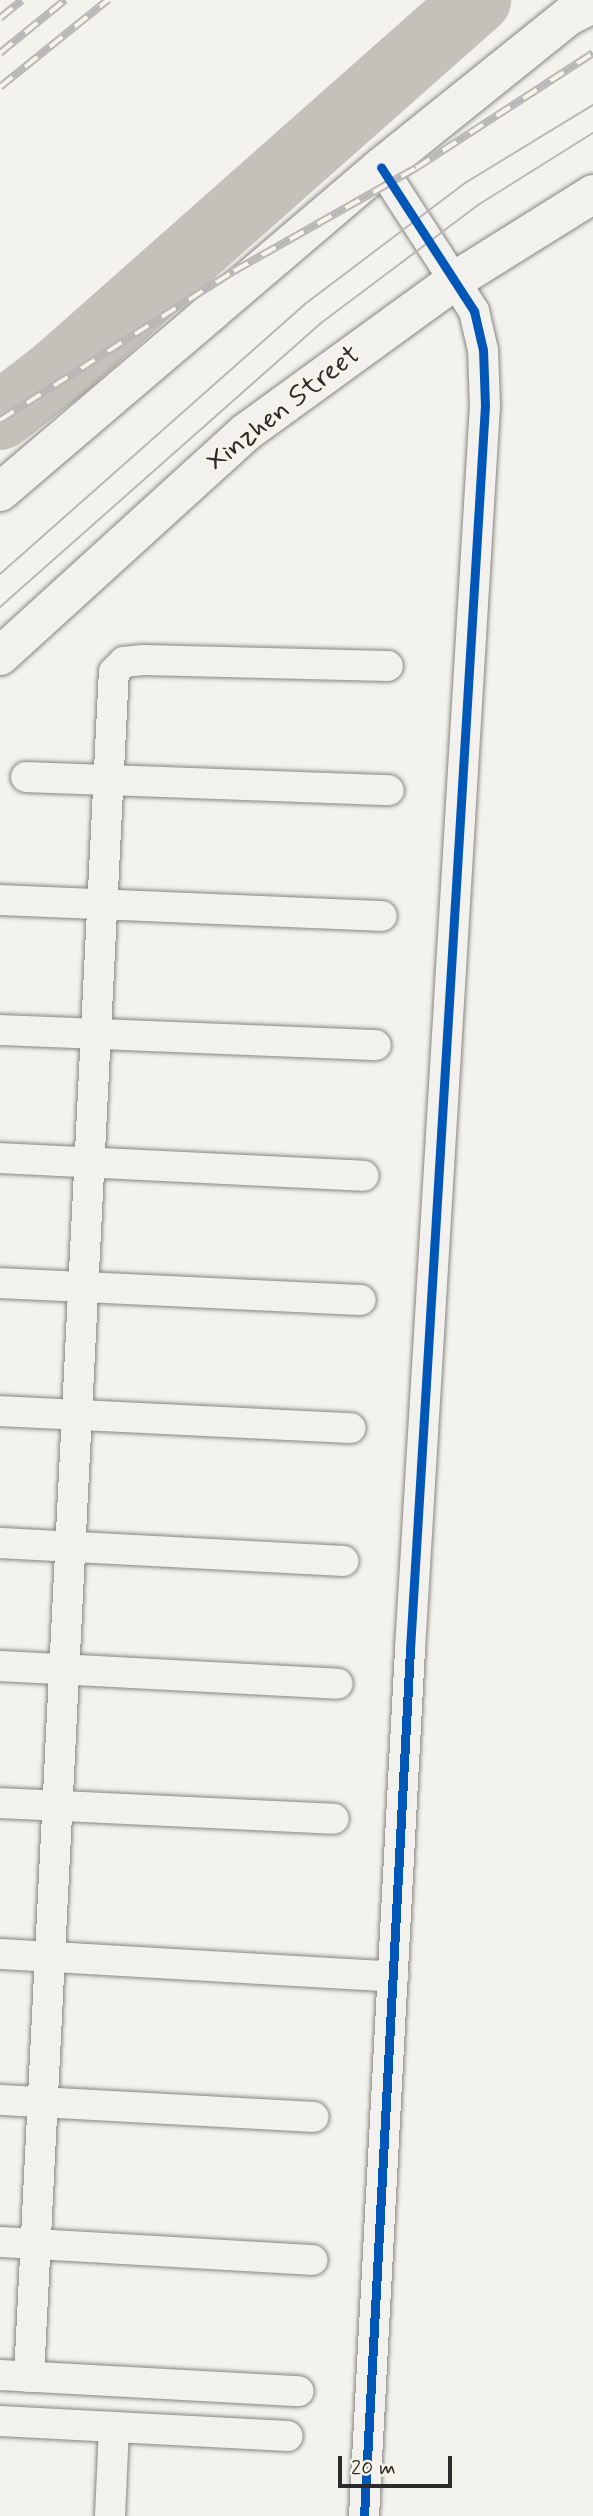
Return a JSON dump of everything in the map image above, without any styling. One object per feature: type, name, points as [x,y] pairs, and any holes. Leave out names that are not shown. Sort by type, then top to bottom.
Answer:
[{"type":"street","points":[[0,492],[381,167],[569,16],[593,4]]},
{"type":"street","points":[[364,2516],[485,406],[482,350],[474,312],[381,167]]},
{"type":"street","name":"Xinzhen Street","points":[[0,656],[245,433],[454,281],[593,194]]},
{"type":"street","points":[[29,2377],[93,1034],[114,672],[124,662],[388,666]]},
{"type":"street","points":[[26,777],[390,790]]},
{"type":"street","points":[[0,900],[382,916]]},
{"type":"street","points":[[0,1030],[376,1045]]},
{"type":"street","points":[[0,1158],[365,1176]]},
{"type":"street","points":[[0,1283],[361,1300]]},
{"type":"street","points":[[0,1411],[351,1428]]},
{"type":"street","points":[[0,1543],[344,1561]]},
{"type":"street","points":[[0,1665],[338,1684]]},
{"type":"street","points":[[0,1803],[334,1819]]},
{"type":"street","points":[[0,1954],[393,1977]]},
{"type":"street","points":[[0,2100],[314,2117]]},
{"type":"street","points":[[0,2242],[312,2260]]},
{"type":"street","points":[[0,2375],[299,2390]]},
{"type":"street","points":[[0,2421],[288,2436]]},
{"type":"street","points":[[110,2516],[114,2427]]},
{"type":"waterway","points":[[0,416],[58,371],[477,0]]},
{"type":"tram line","points":[[0,574],[305,304],[465,183],[593,105]]},
{"type":"tram line","points":[[0,607],[321,323],[478,205],[593,133]]},
{"type":"railway","points":[[0,18],[22,0]]},
{"type":"railway","points":[[0,53],[65,0]]},
{"type":"railway","points":[[0,87],[108,0]]},
{"type":"railway","points":[[0,420],[234,271],[416,168],[593,53]]},
{"type":"cycle path","points":[[364,2516],[410,1649],[485,406],[483,350],[474,311],[381,167]]}]
